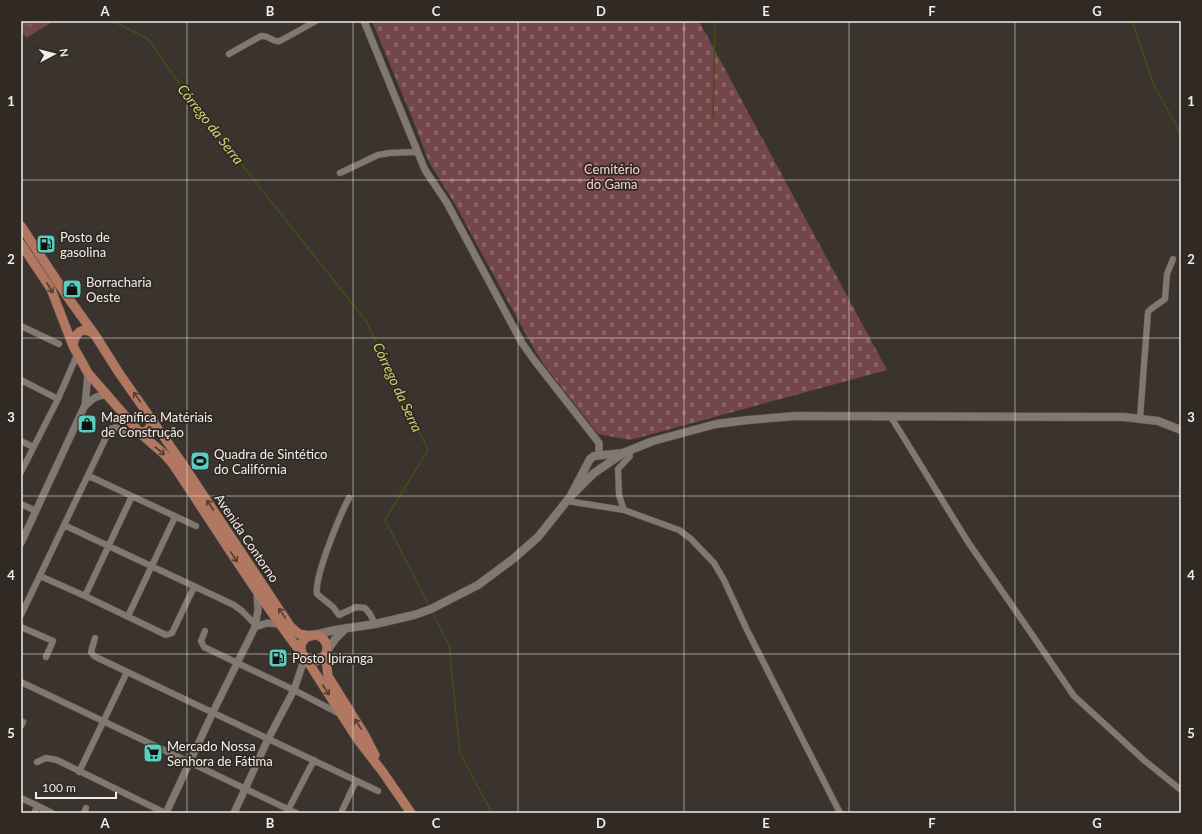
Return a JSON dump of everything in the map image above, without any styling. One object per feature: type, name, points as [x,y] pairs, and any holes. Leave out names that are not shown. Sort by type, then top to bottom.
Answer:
[{"type":"main road","name":"Avenida Contorno","points":[[21,227],[290,626],[299,634],[312,635]]},
{"type":"main road","name":"Avenida Contorno","points":[[21,244],[55,296],[73,346],[88,373],[140,433],[172,462],[257,592],[279,624],[304,656],[358,740],[382,771],[411,813]]},
{"type":"main road","points":[[38,269],[52,273]]},
{"type":"main road","points":[[73,346],[75,336],[80,332],[86,330],[95,335]]},
{"type":"main road","points":[[346,628],[336,638],[322,659],[315,662],[304,656],[301,647],[302,643],[307,637],[346,628],[374,624],[414,615],[430,609],[478,585],[514,559],[538,537],[568,499],[594,473],[626,452],[653,441],[716,424],[796,416],[1124,417],[1158,421],[1181,430]]},
{"type":"main road","points":[[140,433],[150,428],[151,418]]},
{"type":"main road","points":[[568,499],[590,459],[594,456],[626,452]]},
{"type":"main road","points":[[599,456],[603,462],[602,468]]},
{"type":"main road","points":[[588,464],[588,469],[594,473]]},
{"type":"main road","points":[[312,635],[318,636],[325,640],[327,650]]},
{"type":"main road","name":"Avenida Contorno","points":[[327,650],[326,660],[328,676],[364,734],[382,771]]},
{"type":"street","points":[[230,54],[262,36],[267,36],[274,41],[280,41],[316,21]]},
{"type":"street","points":[[364,21],[400,108],[416,152],[425,170],[447,203],[522,343],[599,443],[599,456]]},
{"type":"street","points":[[340,173],[378,155],[416,152]]},
{"type":"street","points":[[1140,418],[1148,312],[1165,299],[1167,274],[1173,259]]},
{"type":"street","points":[[21,326],[59,344]]},
{"type":"street","points":[[21,472],[58,399],[77,355]]},
{"type":"street","points":[[21,543],[84,407],[88,373]]},
{"type":"street","points":[[21,380],[58,399]]},
{"type":"street","points":[[84,407],[97,396],[106,395]]},
{"type":"street","points":[[891,417],[968,542],[1074,696],[1145,761],[1181,790]]},
{"type":"street","points":[[21,615],[112,427],[116,427],[128,434],[140,433]]},
{"type":"street","points":[[21,441],[33,447]]},
{"type":"street","points":[[624,510],[619,495],[618,468],[630,456],[626,452]]},
{"type":"street","points":[[89,476],[196,526]]},
{"type":"street","points":[[85,596],[132,496]]},
{"type":"street","points":[[349,498],[343,510],[324,562],[317,586],[317,594],[339,615],[356,608],[365,608],[370,614],[374,624]]},
{"type":"street","points":[[568,499],[624,510],[679,530],[700,548],[714,563],[724,580],[747,630],[840,813]]},
{"type":"street","points":[[21,504],[36,511]]},
{"type":"street","points":[[128,616],[175,517]]},
{"type":"street","points":[[64,525],[109,545],[238,608],[256,626]]},
{"type":"street","points":[[40,576],[166,635],[170,634],[194,587]]},
{"type":"street","points":[[37,762],[50,758],[166,813],[213,712],[256,626],[258,610],[257,592]]},
{"type":"street","points":[[256,626],[267,623],[279,624]]},
{"type":"street","points":[[21,627],[53,641],[46,657]]},
{"type":"street","points":[[205,631],[202,641],[204,647],[294,690],[343,716]]},
{"type":"street","points":[[96,638],[91,652],[94,656],[378,791]]},
{"type":"street","points":[[234,813],[268,739],[294,690],[304,656]]},
{"type":"street","points":[[79,772],[127,672]]},
{"type":"street","points":[[21,682],[288,811],[296,813]]},
{"type":"street","points":[[288,811],[314,760]]},
{"type":"street","points":[[342,813],[356,781]]},
{"type":"street","points":[[21,798],[52,813]]},
{"type":"street","points":[[34,813],[38,806]]},
{"type":"green space","points":[[21,21],[54,21],[26,38],[21,29]]},
{"type":"green space","name":"Cemitério do Gama","points":[[372,21],[699,21],[887,370],[630,440],[598,434],[544,365],[534,349],[456,206],[429,162]]},
{"type":"waterway","name":"Córrego da Serra","points":[[113,21],[148,39],[193,103],[366,321],[428,450],[385,520],[429,606]]},
{"type":"waterway","points":[[713,118],[715,21]]},
{"type":"waterway","points":[[1132,21],[1153,83],[1181,134]]},
{"type":"waterway","name":"Córrego da Serra","points":[[432,611],[449,645],[460,753],[492,813]]},
{"type":"place","name":"Posto de gasolina","points":[[46,244]]},
{"type":"place","name":"Borracharia Oeste","points":[[72,289]]},
{"type":"place","name":"Magnífica Matériais de Construção","points":[[87,424]]},
{"type":"place","name":"Quadra de Sintético do Califórnia","points":[[200,461]]},
{"type":"place","name":"Posto Ipiranga","points":[[278,658]]},
{"type":"place","name":"Mercado Nossa Senhora de Fátima","points":[[153,753]]}]
